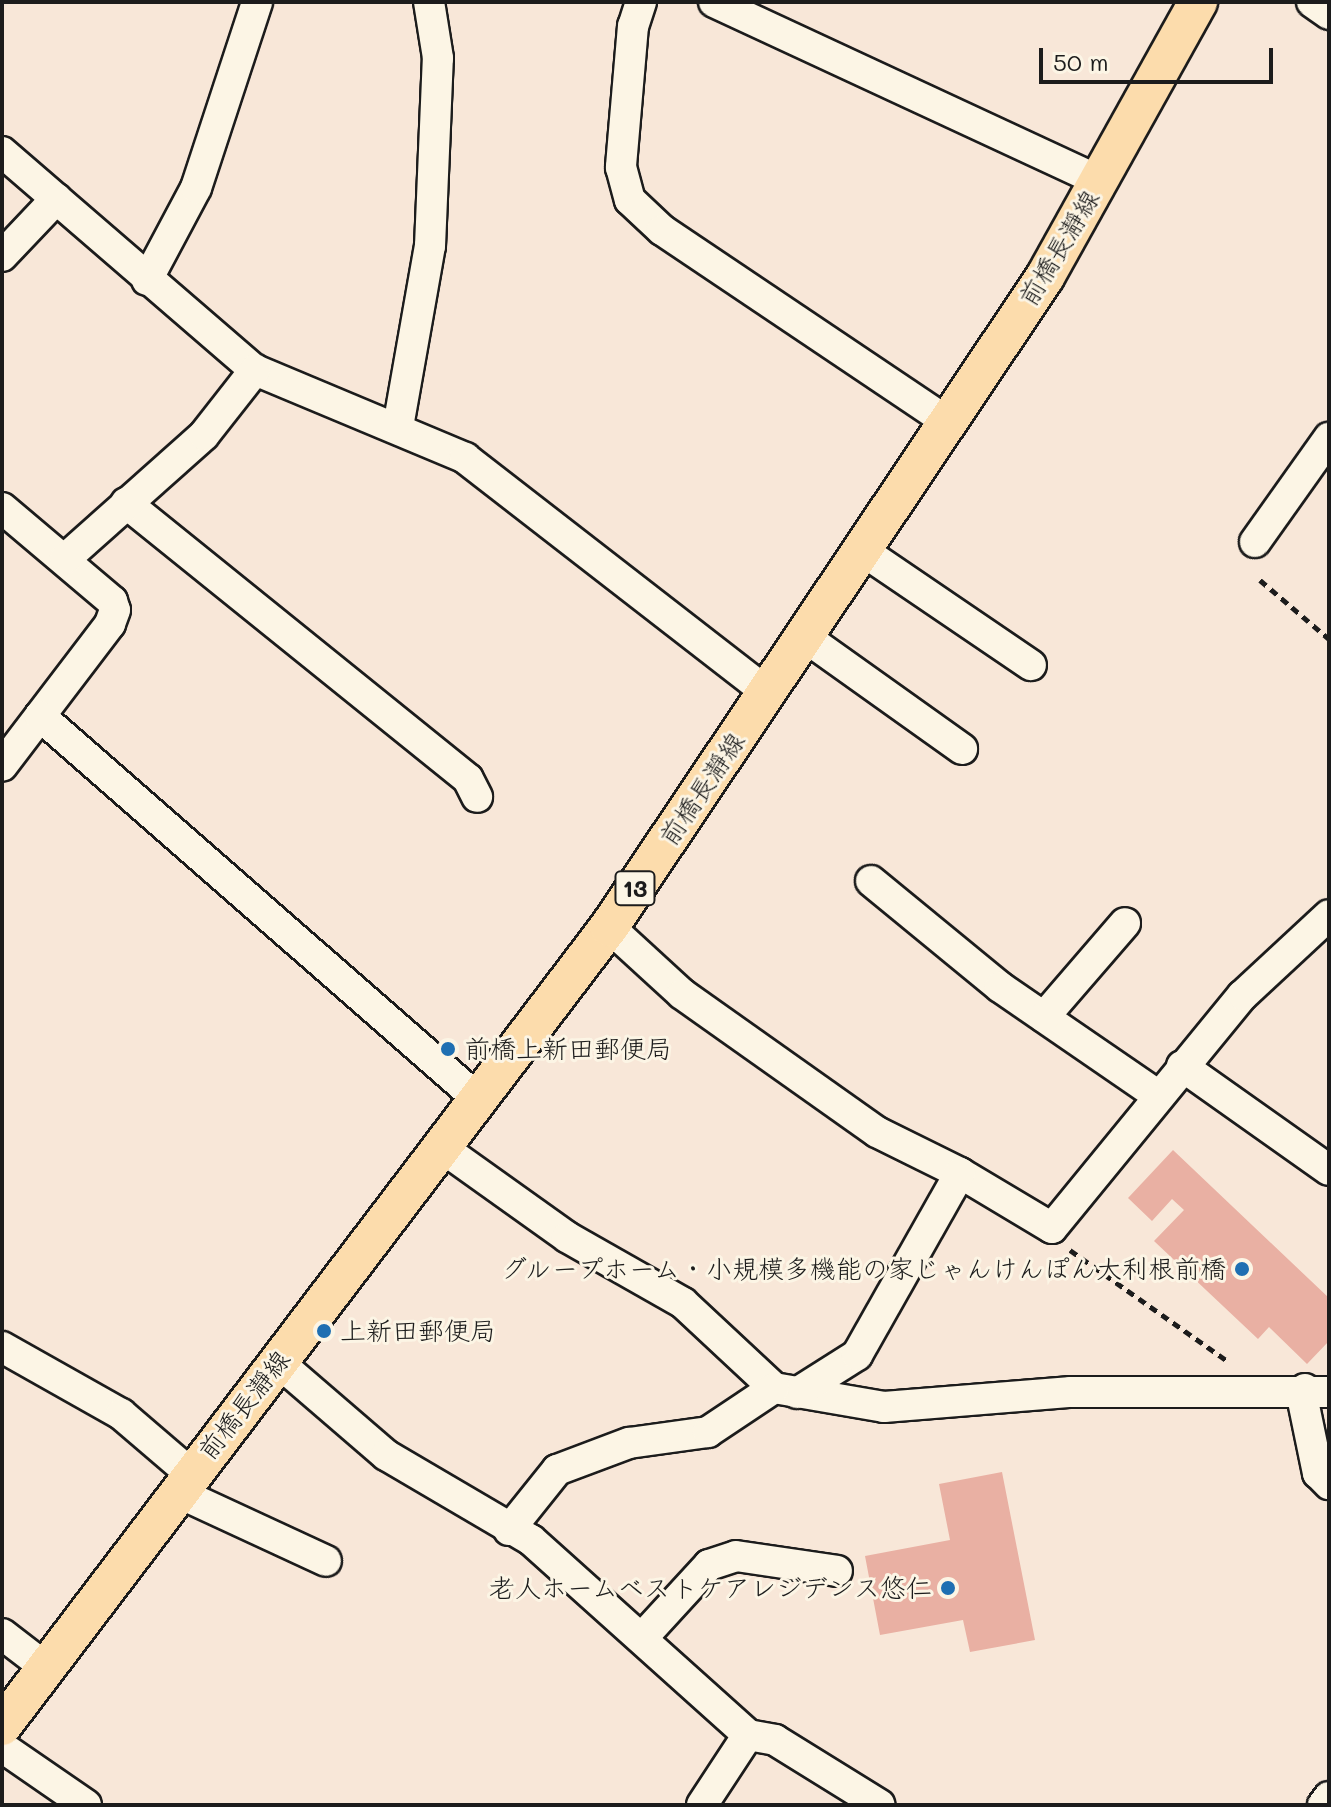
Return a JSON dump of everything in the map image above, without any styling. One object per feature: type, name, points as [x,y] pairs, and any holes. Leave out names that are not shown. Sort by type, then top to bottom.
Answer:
[{"type":"main road","name":"前橋長瀞線","points":[[2,1726],[609,927],[1045,277],[1198,2]]},
{"type":"street","points":[[147,280],[196,188],[257,2]]},
{"type":"street","points":[[398,427],[430,246],[438,58],[429,2]]},
{"type":"street","points":[[641,2],[631,38],[621,167],[630,200],[662,230],[946,421]]},
{"type":"street","points":[[714,2],[1099,181]]},
{"type":"street","points":[[1312,2],[1329,14]]},
{"type":"street","points":[[2,152],[255,370],[291,389],[398,427],[487,472],[767,692]]},
{"type":"street","points":[[2,256],[56,199]]},
{"type":"street","points":[[65,559],[204,435],[255,370]]},
{"type":"street","points":[[1255,542],[1329,438]]},
{"type":"street","points":[[126,503],[468,779],[477,797]]},
{"type":"street","points":[[2,508],[112,601],[114,616],[2,766]]},
{"type":"street","points":[[863,551],[1031,665]]},
{"type":"street","points":[[805,637],[962,749]]},
{"type":"street","points":[[40,716],[478,1099]]},
{"type":"street","points":[[871,881],[1044,1017],[1157,1095]]},
{"type":"street","points":[[609,927],[682,994],[877,1132],[960,1173],[1052,1228],[1157,1095],[1265,972],[1329,915]]},
{"type":"street","points":[[1044,1017],[1125,923]]},
{"type":"street","points":[[1182,1066],[1329,1170]]},
{"type":"street","points":[[441,1147],[567,1237],[683,1303],[785,1391],[884,1407],[1071,1392],[1317,1391]]},
{"type":"street","points":[[509,1530],[557,1470],[629,1443],[708,1432],[857,1355],[960,1173]]},
{"type":"street","points":[[2,1347],[121,1414],[184,1483],[326,1561]]},
{"type":"street","points":[[278,1362],[386,1455],[509,1530],[531,1540],[748,1735],[775,1740],[880,1805]]},
{"type":"street","points":[[1317,1391],[1302,1396],[1318,1473],[1329,1484]]},
{"type":"street","points":[[642,1638],[709,1565],[736,1556],[837,1571]]},
{"type":"street","points":[[2,1634],[45,1667]]},
{"type":"street","points":[[702,1805],[748,1735]]},
{"type":"street","points":[[2,1747],[86,1805]]},
{"type":"street","points":[[1323,1805],[1329,1797]]},
{"type":"path","points":[[1260,580],[1329,639]]},
{"type":"path","points":[[1052,1228],[1067,1247],[1265,1389]]},
{"type":"building","name":"グループホーム・小規模多機能の家じゃんけんぽん大利根前橋","points":[[1173,1150],[1329,1298],[1329,1341],[1307,1364],[1269,1327],[1258,1339],[1154,1241],[1184,1210],[1172,1199],[1152,1221],[1128,1198]]},
{"type":"building","name":"老人ホームベストケアレジデンス悠仁","points":[[1002,1472],[1035,1640],[970,1652],[963,1620],[880,1635],[865,1556],[950,1540],[939,1484]]},
{"type":"place","name":"前橋上新田郵便局","points":[[448,1049]]},
{"type":"place","name":"グループホーム・小規模多機能の家じゃんけんぽん大利根前橋","points":[[1242,1269]]},
{"type":"place","name":"上新田郵便局","points":[[324,1331]]},
{"type":"place","name":"老人ホームベストケアレジデンス悠仁","points":[[948,1588]]}]
